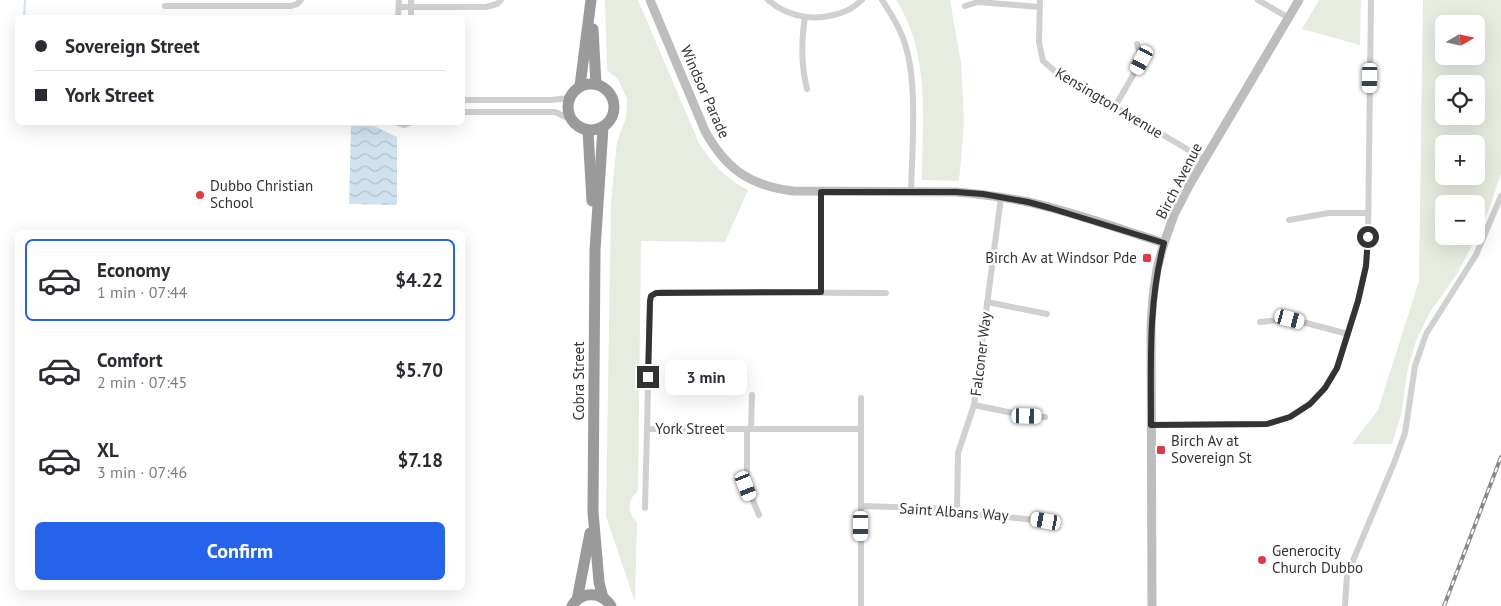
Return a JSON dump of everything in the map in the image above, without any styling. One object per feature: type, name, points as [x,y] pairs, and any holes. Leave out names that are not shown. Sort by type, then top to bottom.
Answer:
[{"type":"highway","points":[[591,0],[596,84]]},
{"type":"highway","points":[[580,86],[591,0]]},
{"type":"highway","points":[[596,84],[609,93],[613,100],[613,115],[603,128],[588,131],[581,129],[570,119],[568,112],[570,98],[580,86],[596,84]]},
{"type":"highway","name":"Cobra Street","points":[[603,128],[595,250],[593,512],[599,582],[609,603]]},
{"type":"highway","name":"Cobra Street","points":[[588,131],[595,250]]},
{"type":"highway","name":"Cobra Street","points":[[572,604],[586,559],[593,512]]},
{"type":"highway","points":[[572,604],[587,594],[592,594],[609,603]]},
{"type":"street","points":[[165,6],[210,3],[291,6],[301,0]]},
{"type":"street","points":[[399,3],[486,7],[497,4],[501,0]]},
{"type":"street","name":"Windsor Parade","points":[[650,0],[705,131],[715,149],[727,163],[743,176],[759,184],[785,190],[821,192],[956,192],[1001,197],[1050,208],[1164,243]]},
{"type":"street","points":[[768,0],[788,13],[805,17],[827,16],[848,11],[862,0]]},
{"type":"street","points":[[882,0],[905,44],[910,68],[912,95],[911,192]]},
{"type":"street","points":[[1258,0],[1289,18]]},
{"type":"street","name":"Birch Avenue","points":[[1152,606],[1151,325],[1157,270],[1174,215],[1204,159],[1299,0]]},
{"type":"street","points":[[1151,425],[1267,424],[1290,417],[1310,404],[1325,388],[1337,368],[1358,301],[1366,266],[1371,0]]},
{"type":"street","points":[[965,6],[978,2],[1039,3]]},
{"type":"street","name":"Kensington Avenue","points":[[1039,3],[1038,42],[1043,61],[1056,72],[1114,108],[1204,159]]},
{"type":"street","points":[[805,17],[802,37],[802,59],[807,89]]},
{"type":"street","points":[[1114,108],[1142,60],[1138,44]]},
{"type":"street","points":[[465,100],[551,100],[570,98]]},
{"type":"street","points":[[465,112],[555,112],[570,119]]},
{"type":"street","points":[[821,192],[821,292]]},
{"type":"street","points":[[1345,606],[1347,575],[1405,433],[1416,366],[1426,334],[1476,254],[1501,196]]},
{"type":"street","name":"Falconer Way","points":[[957,509],[958,453],[974,405],[1001,197]]},
{"type":"street","points":[[1289,220],[1329,213],[1368,213]]},
{"type":"street","name":"York Street","points":[[861,429],[647,428],[649,308],[651,296],[662,292],[886,293]]},
{"type":"street","points":[[987,302],[1047,314]]},
{"type":"street","points":[[1260,322],[1290,319],[1348,334]]},
{"type":"street","points":[[752,395],[746,486],[760,515]]},
{"type":"street","points":[[861,398],[861,606]]},
{"type":"street","points":[[974,405],[1027,416],[1044,417]]},
{"type":"street","points":[[646,508],[647,428]]},
{"type":"street","name":"Saint Albans Way","points":[[862,506],[957,509],[974,514],[1046,521]]},
{"type":"shaded area","points":[[605,0],[638,0],[699,143],[720,170],[748,190],[725,242],[641,241],[638,491],[630,502],[631,515],[637,522],[635,602],[606,516],[611,202],[617,142],[626,118],[627,99],[618,79],[607,70]]},
{"type":"shaded area","points":[[896,0],[950,0],[961,63],[964,122],[959,181],[922,180],[923,111],[920,64],[907,20]]},
{"type":"shaded area","points":[[1319,0],[1361,0],[1360,45],[1302,29]]},
{"type":"shaded area","points":[[1423,0],[1501,0],[1501,174],[1485,218],[1485,195],[1435,195],[1435,245],[1472,245],[1457,274],[1430,312],[1416,341],[1408,368],[1401,415],[1392,444],[1352,444],[1378,410],[1419,281]]},
{"type":"water","points":[[351,126],[374,126],[397,137],[397,205],[349,204]]},
{"type":"waterway","points":[[24,15],[25,0]]},
{"type":"railway","points":[[1444,606],[1501,457]]},
{"type":"place","name":"Dubbo Christian School","points":[[200,195]]},
{"type":"place","name":"Birch Av at Windsor Pde","points":[[1147,258]]},
{"type":"place","name":"Birch Av at Sovereign St","points":[[1161,450]]},
{"type":"place","name":"Generocity Church Dubbo","points":[[1262,560]]},
{"type":"route","points":[[648,377],[649,308],[651,296],[656,293],[821,292],[821,192],[956,192],[983,194],[1028,202],[1164,243],[1157,270],[1151,325],[1151,425],[1267,424],[1290,417],[1310,404],[1325,388],[1337,368],[1358,301],[1366,266],[1368,237]]}]
